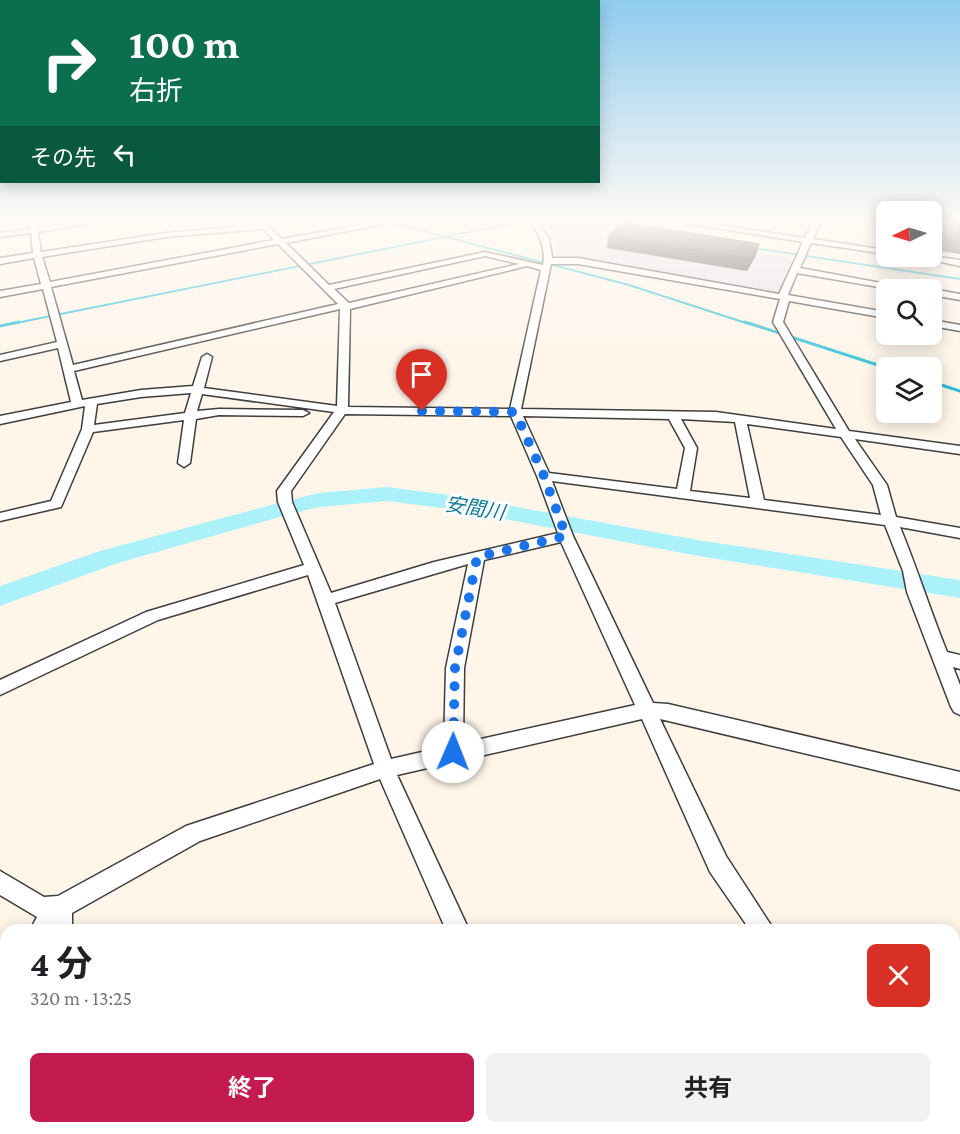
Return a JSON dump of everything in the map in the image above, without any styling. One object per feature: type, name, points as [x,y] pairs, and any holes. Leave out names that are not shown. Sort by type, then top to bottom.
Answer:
[{"type":"street","points":[[43,274],[56,315],[77,405]]},
{"type":"street","points":[[0,294],[107,274]]},
{"type":"street","points":[[311,274],[345,306],[342,410],[284,491],[288,508],[326,600],[385,769],[455,924]]},
{"type":"street","points":[[326,288],[392,274]]},
{"type":"street","points":[[68,369],[481,274]]},
{"type":"street","points":[[545,274],[515,412],[544,476],[566,536],[718,864],[759,924]]},
{"type":"street","points":[[650,274],[876,313]]},
{"type":"street","points":[[792,274],[783,295],[785,298],[778,322],[845,434],[880,485],[890,521],[911,571],[915,592],[960,707]]},
{"type":"street","points":[[818,274],[876,284]]},
{"type":"street","points":[[942,294],[960,297]]},
{"type":"street","points":[[942,325],[960,328]]},
{"type":"street","points":[[0,358],[63,344]]},
{"type":"street","points":[[184,463],[190,416],[207,357]]},
{"type":"street","points":[[0,420],[163,390],[198,390],[342,410]]},
{"type":"street","points":[[0,517],[56,504],[88,429],[91,402]]},
{"type":"street","points":[[88,429],[219,412],[311,413],[342,410],[673,415],[740,419],[960,450]]},
{"type":"street","points":[[673,415],[691,448],[683,495]]},
{"type":"street","points":[[740,419],[758,505]]},
{"type":"street","points":[[544,476],[890,521],[960,533]]},
{"type":"street","points":[[326,600],[435,567],[566,536]]},
{"type":"street","points":[[453,752],[455,668],[477,557]]},
{"type":"street","points":[[0,688],[152,616],[312,568]]},
{"type":"street","points":[[941,657],[960,662]]},
{"type":"street","points":[[46,924],[60,907],[193,833],[385,769],[648,710],[668,712],[960,781]]},
{"type":"street","points":[[0,882],[42,908],[60,907]]},
{"type":"street","points":[[60,907],[61,924]]},
{"type":"shaded area","points":[[662,274],[786,274],[778,294]]},
{"type":"waterway","points":[[11,324],[260,274]]},
{"type":"waterway","points":[[587,274],[629,285],[749,324]]},
{"type":"waterway","points":[[926,274],[960,279]]},
{"type":"waterway","points":[[0,326],[19,322]]},
{"type":"waterway","points":[[745,322],[876,364]]},
{"type":"waterway","points":[[942,385],[960,391]]},
{"type":"waterway","name":"安間川","points":[[0,596],[109,557],[278,510],[319,500],[387,494],[457,503],[698,548],[960,589]]},
{"type":"route","points":[[422,411],[515,412],[544,476],[566,536],[477,557],[455,668],[453,752]]}]
